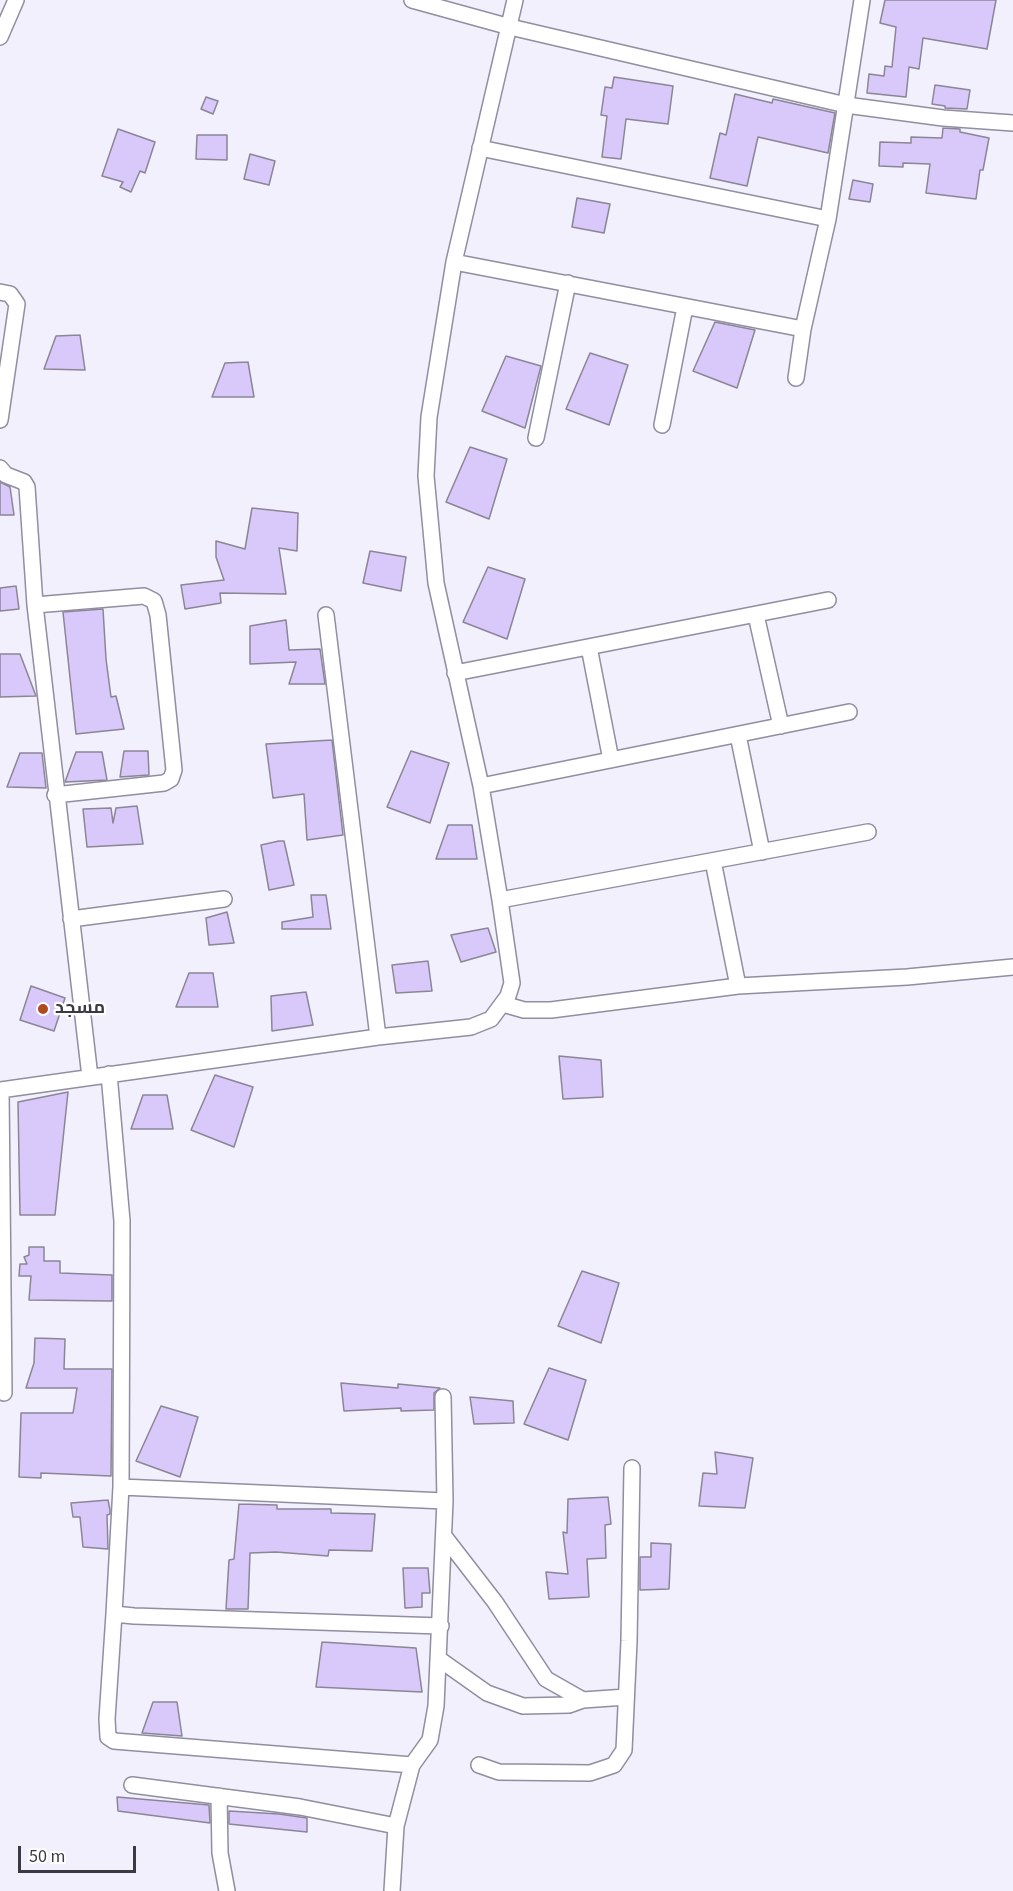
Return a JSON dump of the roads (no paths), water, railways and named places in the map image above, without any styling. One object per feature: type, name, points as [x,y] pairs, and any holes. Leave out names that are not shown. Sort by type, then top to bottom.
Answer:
[{"type":"street","points":[[0,37],[16,0]]},
{"type":"street","points":[[412,0],[510,27],[846,105],[943,118],[1013,123]]},
{"type":"street","points":[[4,1394],[0,1090],[378,1037],[471,1027],[491,1019],[503,1004],[512,983],[481,786],[436,583],[426,476],[429,417],[454,262],[515,0]]},
{"type":"street","points":[[796,378],[803,330],[828,219],[862,0]]},
{"type":"street","points":[[480,148],[828,219]]},
{"type":"street","points":[[454,262],[803,330]]},
{"type":"street","points":[[536,438],[568,284]]},
{"type":"street","points":[[0,292],[10,294],[17,304],[0,420]]},
{"type":"street","points":[[662,425],[685,307]]},
{"type":"street","points":[[0,468],[6,475],[24,482],[27,488],[35,605],[90,1077]]},
{"type":"street","points":[[35,605],[144,596],[154,601],[158,615],[174,770],[171,779],[164,783],[56,795]]},
{"type":"street","points":[[455,673],[828,600]]},
{"type":"street","points":[[327,615],[378,1037]]},
{"type":"street","points":[[756,615],[781,726]]},
{"type":"street","points":[[589,647],[611,760]]},
{"type":"street","points":[[481,786],[849,712]]},
{"type":"street","points":[[738,735],[762,852]]},
{"type":"street","points":[[500,900],[868,832]]},
{"type":"street","points":[[713,861],[738,986]]},
{"type":"street","points":[[71,919],[224,899]]},
{"type":"street","points":[[503,1004],[524,1010],[551,1010],[738,986],[907,977],[1013,967]]},
{"type":"street","points":[[109,1074],[122,1221],[121,1487],[107,1719],[108,1737],[114,1741],[412,1765]]},
{"type":"street","points":[[392,1891],[396,1826],[412,1765],[430,1740],[436,1706],[445,1501],[443,1397]]},
{"type":"street","points":[[479,1765],[499,1772],[590,1773],[614,1765],[624,1750],[632,1468]]},
{"type":"street","points":[[121,1487],[445,1501]]},
{"type":"street","points":[[444,1536],[495,1602],[546,1679],[583,1700]]},
{"type":"street","points":[[114,1614],[441,1626]]},
{"type":"street","points":[[439,1659],[487,1693],[523,1706],[569,1705],[583,1700],[626,1697]]},
{"type":"street","points":[[132,1785],[300,1807],[396,1826]]},
{"type":"street","points":[[219,1796],[220,1853],[227,1891]]},
{"type":"place","name":"مسجد","points":[[43,1009]]}]
